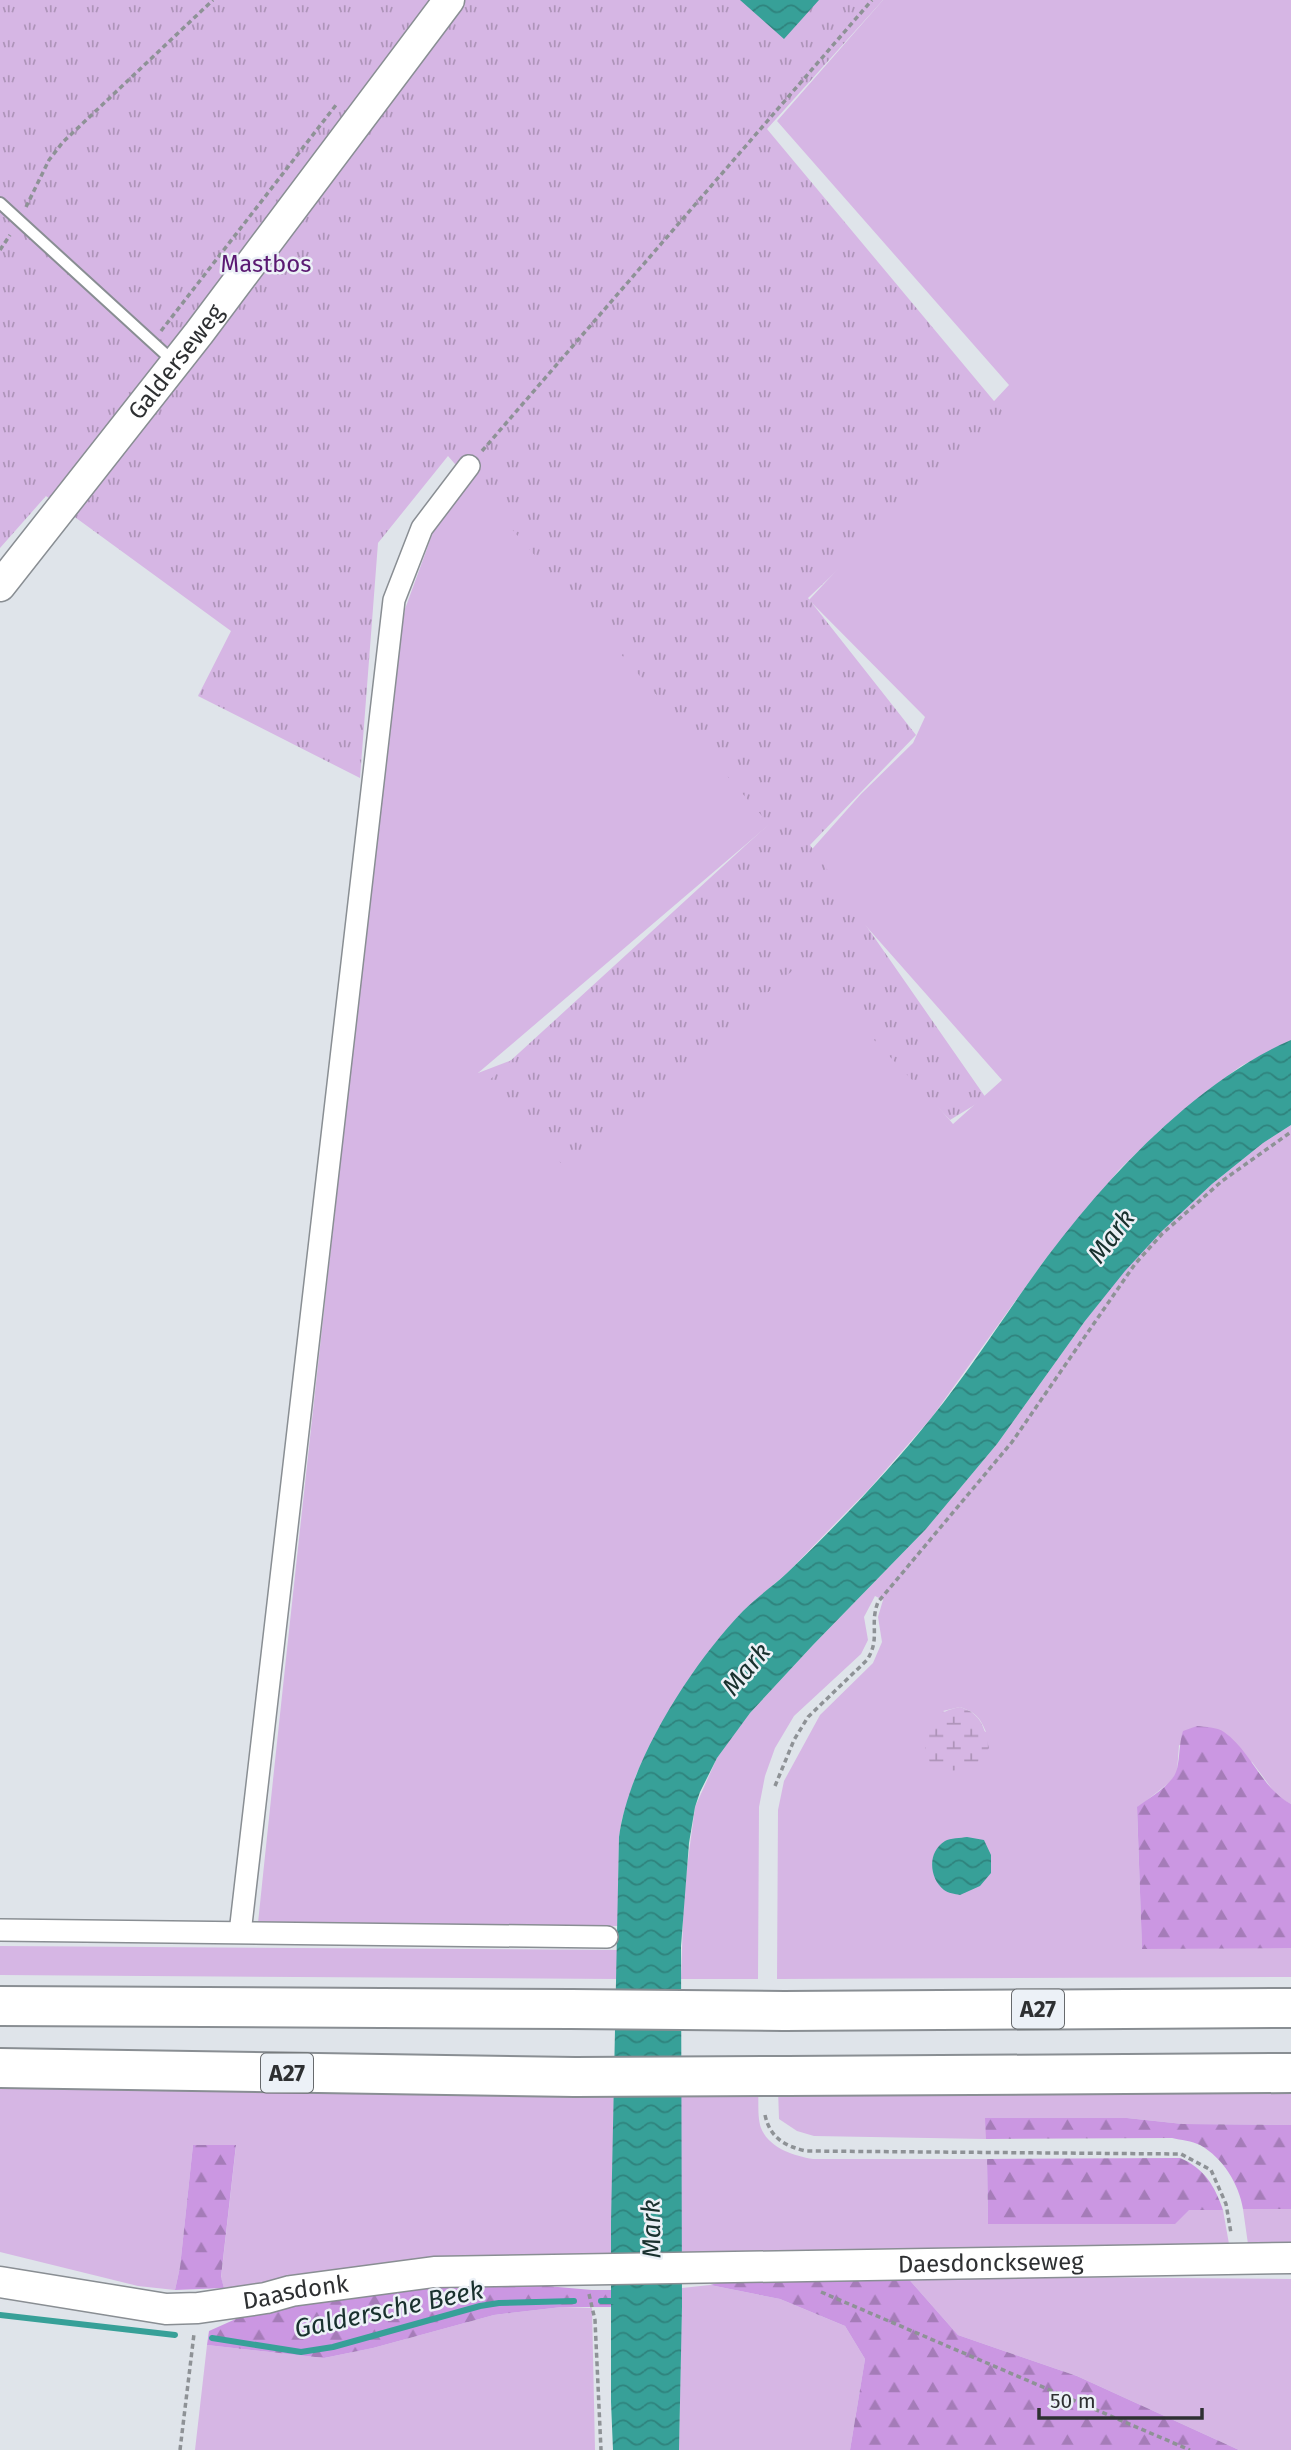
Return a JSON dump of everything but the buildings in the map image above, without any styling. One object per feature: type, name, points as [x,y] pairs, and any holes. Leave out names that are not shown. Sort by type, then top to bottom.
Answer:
[{"type":"highway","name":"A27","points":[[0,2006],[784,2011],[1291,2008]]},
{"type":"highway","name":"A27","points":[[0,2068],[575,2077],[1291,2073]]},
{"type":"street","name":"Galderseweg","points":[[0,586],[176,364],[449,0]]},
{"type":"street","points":[[240,1933],[394,600],[422,528],[469,466]]},
{"type":"street","points":[[0,1930],[607,1937]]},
{"type":"street","name":"Daesdonckseweg","points":[[691,2267],[1291,2258]]},
{"type":"street","name":"Daasdonk","points":[[0,2282],[166,2309],[198,2308],[266,2298],[291,2291],[434,2272],[691,2267]]},
{"type":"lane","points":[[0,203],[176,364]]},
{"type":"path","points":[[0,250],[19,220],[49,160],[63,142],[213,0]]},
{"type":"path","points":[[469,466],[872,0]]},
{"type":"path","name":"Galderseweg","points":[[152,342],[340,99]]},
{"type":"path","points":[[775,1786],[794,1740],[808,1717],[872,1652],[875,1644],[874,1610],[884,1592],[1012,1442],[1135,1264],[1163,1234],[1222,1181],[1291,1132]]},
{"type":"path","points":[[765,2116],[767,2126],[775,2137],[783,2143],[806,2151],[1181,2154],[1211,2170],[1226,2204],[1236,2259]]},
{"type":"path","points":[[795,2266],[816,2290],[1190,2450]]},
{"type":"path","points":[[589,2268],[587,2284],[595,2320],[601,2450]]},
{"type":"path","points":[[180,2450],[198,2308]]},
{"type":"green space","name":"Mastbos","points":[[0,0],[883,0],[767,129],[1004,413],[808,598],[916,735],[810,845],[986,1098],[950,1120],[801,963],[568,1170],[483,1086],[769,824],[448,456],[378,543],[360,778],[198,696],[231,631],[46,496],[0,548]]},
{"type":"green space","points":[[883,0],[1291,0],[1291,1040],[1241,1066],[1207,1091],[1160,1130],[1119,1170],[1047,1257],[932,1417],[870,1488],[787,1573],[743,1611],[648,1749],[636,1775],[619,1837],[618,1926],[258,1923],[393,677],[405,609],[436,524],[477,469],[770,824],[478,1073],[803,949],[953,1124],[1002,1080],[805,857],[861,794],[913,743],[925,717],[809,600],[1009,385],[777,121]]},
{"type":"green space","points":[[1291,1125],[1291,1804],[1278,1797],[1252,1762],[1179,1745],[1177,1772],[1170,1782],[1137,1808],[1142,1948],[1291,1948],[1291,1977],[777,1979],[778,1810],[784,1781],[820,1715],[873,1663],[882,1642],[878,1617],[883,1600],[875,1596],[864,1617],[868,1640],[861,1654],[794,1716],[775,1748],[765,1776],[759,1807],[758,1979],[681,1979],[684,1890],[695,1807],[717,1758],[750,1713],[926,1529],[997,1444],[1085,1321],[1129,1265],[1212,1184],[1263,1143]],"holes":[[[960,1707],[973,1713],[982,1722],[986,1732],[943,1711]]]},
{"type":"green space","points":[[960,1707],[978,1718],[989,1748],[978,1761],[965,1769],[932,1767],[925,1745],[927,1728],[939,1715]]},
{"type":"green space","points":[[1197,1726],[1224,1732],[1242,1749],[1272,1789],[1291,1804],[1291,1948],[1142,1949],[1137,1807],[1160,1791],[1175,1775],[1183,1731]]},
{"type":"green space","points":[[0,1946],[618,1950],[617,1979],[0,1975]]},
{"type":"green space","points":[[0,2085],[614,2088],[611,2259],[394,2266],[224,2288],[221,2278],[236,2146],[193,2145],[180,2267],[175,2290],[138,2286],[0,2252]]},
{"type":"green space","points":[[1291,2086],[1291,2125],[1183,2124],[1127,2118],[986,2118],[986,2139],[814,2136],[797,2131],[779,2119],[778,2089]]},
{"type":"green space","points":[[681,2089],[758,2089],[759,2119],[765,2135],[783,2150],[806,2158],[987,2159],[988,2224],[1223,2210],[1229,2244],[681,2257]]},
{"type":"green space","points":[[985,2118],[1127,2118],[1183,2124],[1291,2125],[1291,2209],[1243,2209],[1229,2172],[1208,2150],[1194,2143],[1172,2138],[986,2139]]},
{"type":"green space","points":[[193,2145],[236,2145],[221,2277],[224,2288],[175,2290],[180,2267]]},
{"type":"green space","points":[[1180,2158],[1196,2167],[1208,2179],[1223,2210],[1189,2210],[1175,2224],[988,2224],[987,2159]]},
{"type":"green space","points":[[1243,2209],[1291,2209],[1291,2243],[1248,2244]]},
{"type":"green space","points":[[743,2276],[906,2276],[958,2335],[1077,2376],[1239,2450],[850,2450],[865,2359],[845,2326],[780,2299],[710,2285]]},
{"type":"green space","points":[[906,2276],[1291,2279],[1291,2450],[1239,2450],[1077,2376],[958,2335]]},
{"type":"green space","points":[[490,2281],[611,2290],[611,2307],[562,2307],[494,2315],[373,2348],[324,2358],[207,2345],[209,2331],[256,2310],[381,2286]]},
{"type":"green space","points":[[710,2285],[780,2299],[845,2326],[865,2359],[850,2450],[679,2450],[682,2288]]},
{"type":"green space","points":[[562,2307],[592,2308],[595,2450],[195,2450],[207,2345],[324,2358],[373,2348],[494,2315]]},
{"type":"water","points":[[740,0],[819,0],[784,39]]},
{"type":"water","name":"Mark","points":[[1291,1040],[1291,1125],[1263,1143],[1212,1184],[1161,1232],[1125,1271],[1085,1321],[997,1444],[926,1529],[750,1713],[717,1758],[700,1792],[689,1843],[681,1946],[682,2306],[679,2450],[613,2450],[611,2222],[619,1837],[635,1778],[649,1747],[684,1686],[723,1633],[748,1606],[825,1536],[898,1457],[962,1378],[1047,1257],[1111,1179],[1146,1143],[1196,1099],[1249,1062]]},
{"type":"water","points":[[967,1837],[984,1840],[991,1855],[991,1873],[980,1886],[960,1895],[946,1891],[939,1885],[932,1865],[935,1852],[945,1841]]},
{"type":"waterway","name":"Galdersche Beek","points":[[212,2338],[301,2352],[333,2347],[480,2306],[574,2301]]},
{"type":"waterway","name":"Galdersche Beek","points":[[601,2301],[617,2301]]},
{"type":"waterway","name":"Galdersche Beek","points":[[0,2315],[175,2335]]}]
